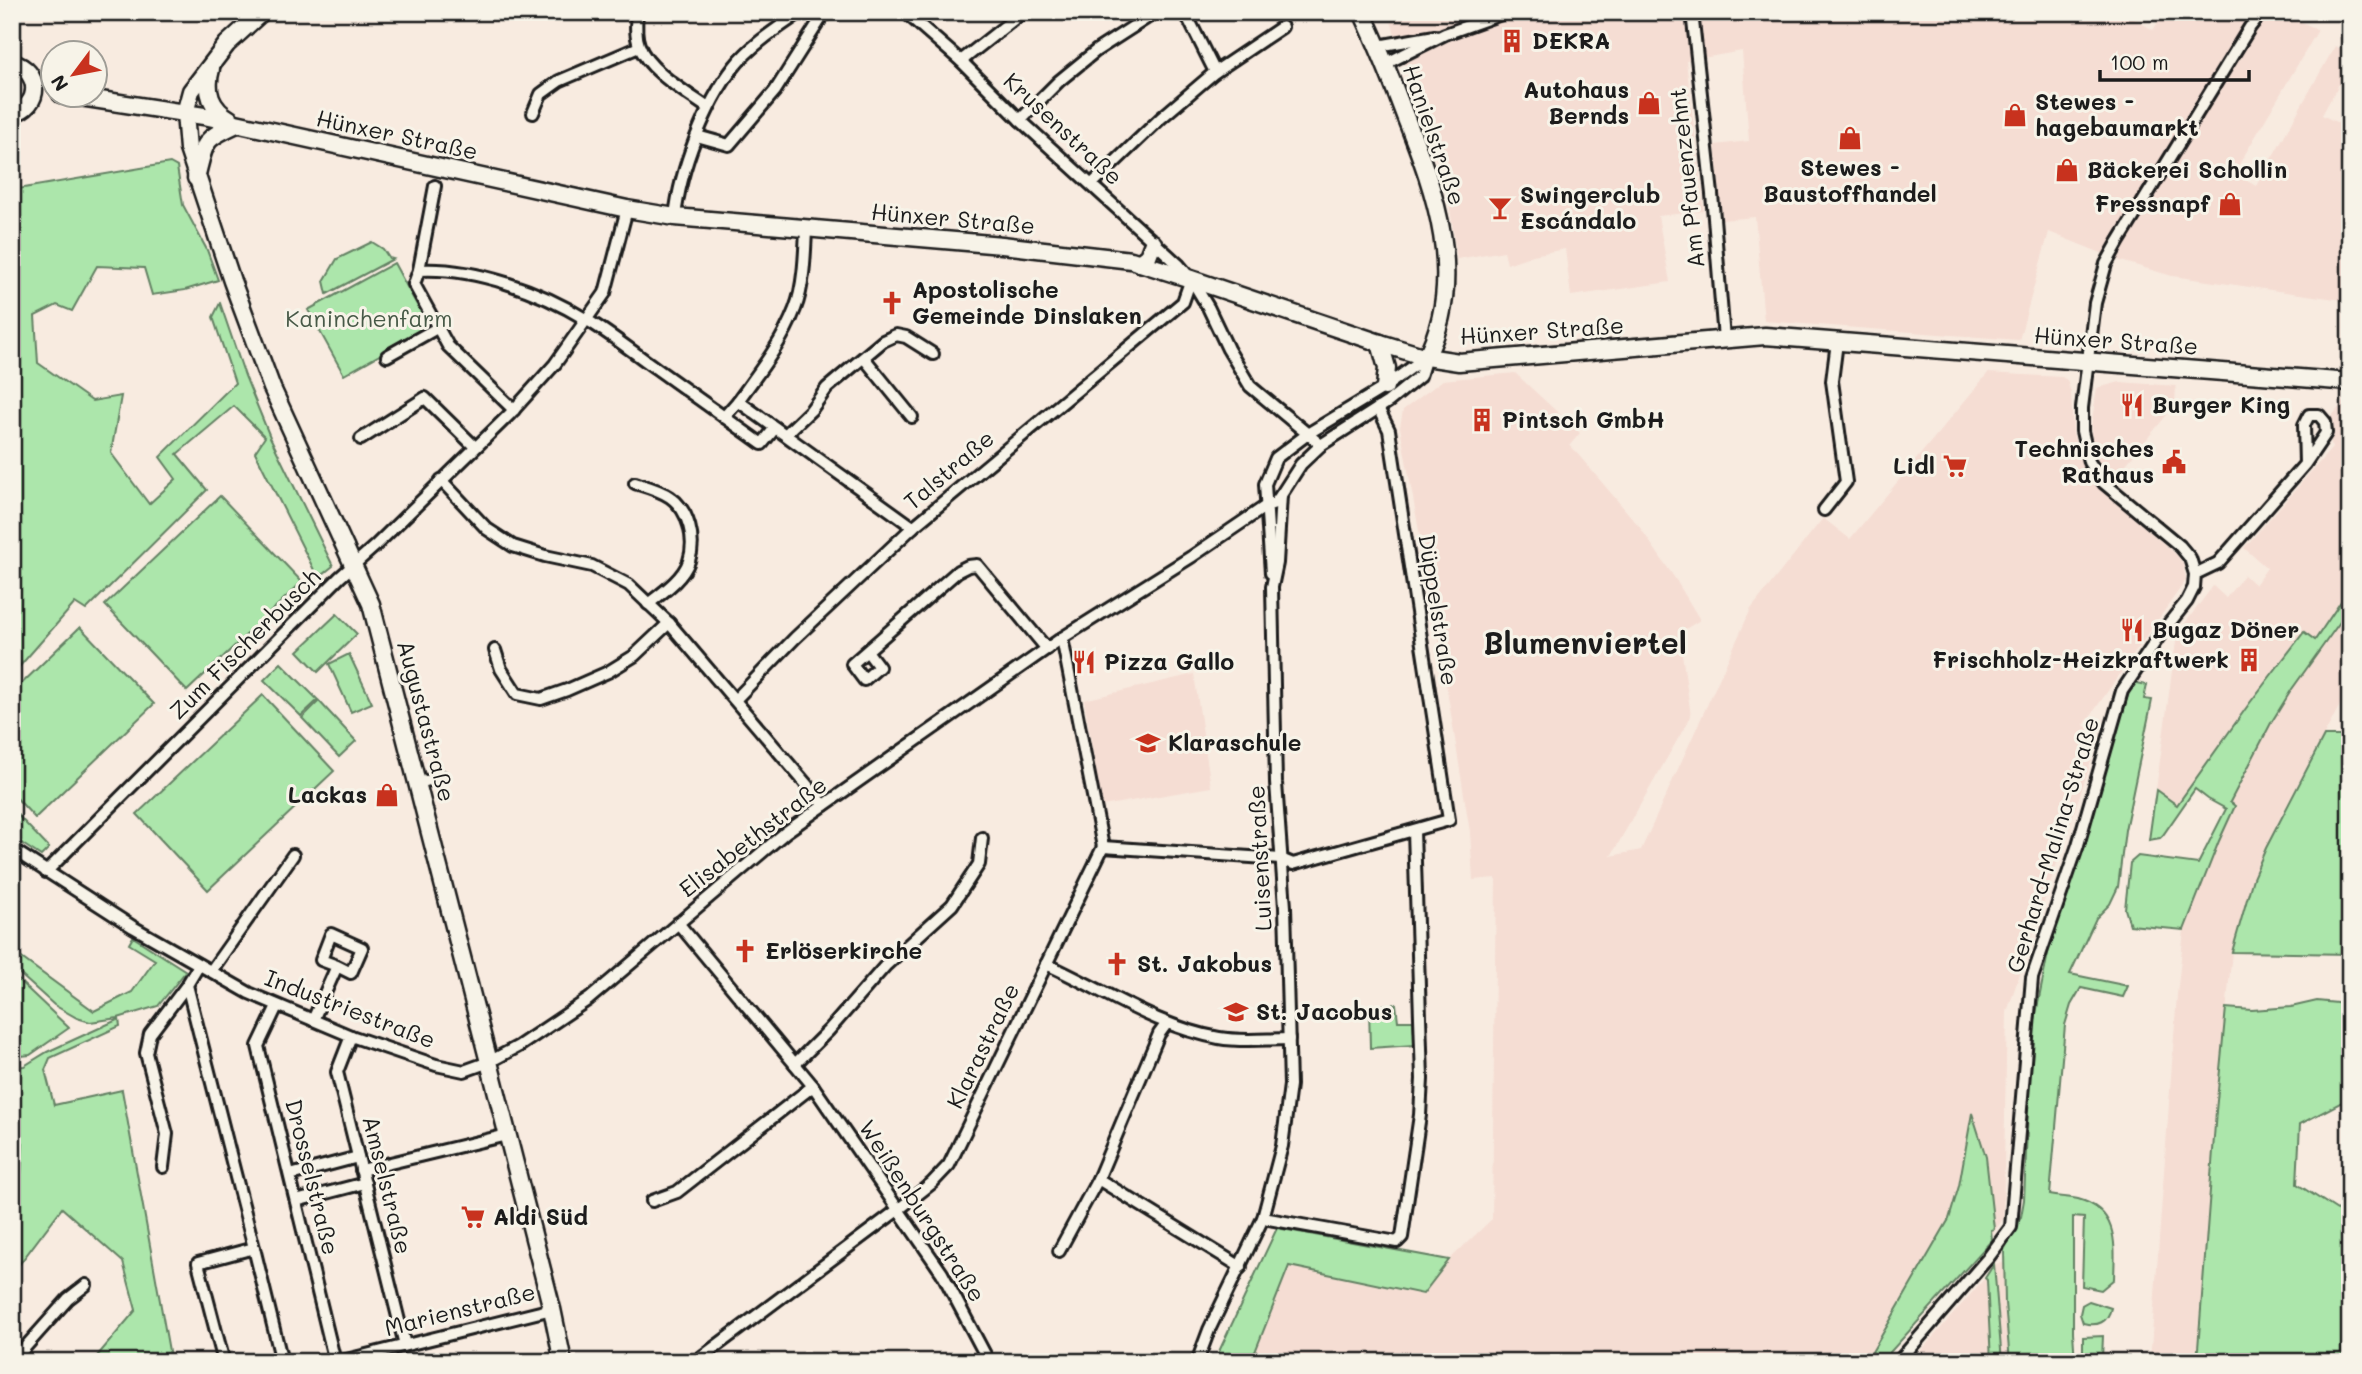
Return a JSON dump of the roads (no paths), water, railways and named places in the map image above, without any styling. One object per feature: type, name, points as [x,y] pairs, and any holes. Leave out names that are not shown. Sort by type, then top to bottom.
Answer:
[{"type":"main road","points":[[185,113],[191,91],[212,63],[247,24],[262,12]]},
{"type":"main road","name":"Hanielstraße","points":[[1362,12],[1378,46],[1434,192],[1443,234],[1444,297],[1436,335],[1426,357]]},
{"type":"main road","points":[[212,63],[207,85],[209,96],[223,116],[237,124]]},
{"type":"main road","points":[[12,64],[20,65],[31,75],[35,91],[29,105],[12,113]]},
{"type":"main road","name":"Hünxer Straße","points":[[108,101],[185,113],[627,209],[675,217],[1002,245],[1139,262],[1380,343],[1426,357],[1459,362],[1765,336],[2350,382]]},
{"type":"main road","name":"Augustastraße","points":[[185,113],[188,149],[196,178],[272,388],[371,604],[508,1135],[563,1362]]},
{"type":"main road","points":[[196,178],[206,142],[215,133],[237,124]]},
{"type":"main road","points":[[1139,262],[1147,256],[1153,243]]},
{"type":"main road","points":[[1380,343],[1387,368],[1385,387]]},
{"type":"street","points":[[637,12],[639,47],[652,66],[708,108]]},
{"type":"street","points":[[675,217],[697,136],[708,108],[734,66],[768,35],[801,12]]},
{"type":"street","points":[[697,136],[729,145],[775,91],[825,12]]},
{"type":"street","name":"Krusenstraße","points":[[905,12],[961,61],[1020,120],[1092,184],[1191,279]]},
{"type":"street","points":[[961,61],[1023,12]]},
{"type":"street","points":[[1020,120],[1059,81],[1097,50],[1156,12]]},
{"type":"street","points":[[1185,12],[1216,72]]},
{"type":"street","points":[[1385,64],[1445,34],[1507,12]]},
{"type":"street","name":"Am Pfauenzehnt","points":[[1692,12],[1712,194],[1724,339]]},
{"type":"street","points":[[2246,12],[2250,27]]},
{"type":"street","points":[[2262,12],[2166,162],[2106,264],[2095,303],[2082,408],[2082,431],[2089,462],[2105,483],[2180,546],[2190,558],[2195,574],[2218,563],[2305,464]]},
{"type":"street","points":[[1092,184],[1161,118],[1216,72],[1282,27]]},
{"type":"street","points":[[1378,46],[1445,34]]},
{"type":"street","points":[[533,113],[541,94],[559,81],[639,47]]},
{"type":"street","points":[[435,186],[414,284],[448,346],[514,410]]},
{"type":"street","name":"Zum Fischerbusch","points":[[46,872],[354,564],[514,410],[555,363],[605,293],[627,209]]},
{"type":"street","points":[[724,417],[772,354],[796,308],[806,229]]},
{"type":"street","points":[[419,270],[445,268],[504,283],[545,299],[587,320],[762,444],[775,428]]},
{"type":"street","points":[[1191,279],[1183,302],[1192,301],[1208,307]]},
{"type":"street","points":[[1191,279],[1251,386],[1321,445]]},
{"type":"street","name":"Talstraße","points":[[735,700],[795,638],[913,527],[1183,302]]},
{"type":"street","points":[[387,356],[437,328]]},
{"type":"street","points":[[786,435],[811,410],[827,388],[883,341],[896,335],[906,337],[933,354]]},
{"type":"street","points":[[1824,510],[1846,482],[1832,381],[1837,342]]},
{"type":"street","name":"Luisenstraße","points":[[1197,1362],[1209,1330],[1263,1218],[1282,1146],[1290,1085],[1285,907],[1276,783],[1272,586],[1265,484],[1276,458],[1309,433],[1385,387],[1426,357]]},
{"type":"street","name":"Luisenstraße","points":[[1266,506],[1275,503],[1301,464],[1321,445],[1405,390],[1420,376],[1426,357]]},
{"type":"street","points":[[864,358],[912,417]]},
{"type":"street","points":[[361,439],[425,398],[475,447]]},
{"type":"street","points":[[738,401],[913,527]]},
{"type":"street","name":"Düppelstraße","points":[[1378,408],[1389,430],[1449,820],[1414,831]]},
{"type":"street","points":[[441,481],[487,529],[513,546],[592,566],[629,585],[669,623],[824,805]]},
{"type":"street","points":[[635,483],[657,489],[673,499],[686,517],[693,538],[689,563],[673,583],[648,604]]},
{"type":"street","name":"Luisenstraße","points":[[1272,586],[1277,564],[1281,495]]},
{"type":"street","name":"Elisabethstraße","points":[[489,1062],[519,1046],[589,999],[786,832],[1062,638],[1266,506]]},
{"type":"street","points":[[867,651],[958,571],[977,565],[1047,649]]},
{"type":"street","name":"Gerhard-Malina-Straße","points":[[1898,1362],[1997,1248],[2011,1227],[2032,978],[2078,845],[2122,691],[2154,643],[2187,601],[2194,587],[2195,574]]},
{"type":"street","points":[[495,650],[501,669],[517,694],[541,699],[567,691],[608,672],[634,656],[669,623]]},
{"type":"street","points":[[1062,638],[1103,847],[1281,859],[1293,864],[1414,831],[1422,1079],[1420,1115],[1402,1237],[1397,1242],[1263,1218]]},
{"type":"street","points":[[418,783],[442,777]]},
{"type":"street","points":[[795,1064],[830,1030],[886,965],[952,905],[979,864],[982,838]]},
{"type":"street","name":"Klarastraße","points":[[695,1362],[900,1209],[949,1165],[1103,847]]},
{"type":"street","name":"Industriestraße","points":[[12,849],[132,927],[277,1006],[351,1036],[452,1070],[464,1071],[489,1062]]},
{"type":"street","points":[[211,971],[293,855]]},
{"type":"street","name":"Weißenburgstraße","points":[[678,923],[813,1086],[943,1273],[989,1362]]},
{"type":"street","points":[[1046,964],[1167,1023],[1221,1039],[1289,1039]]},
{"type":"street","points":[[163,1167],[167,1134],[146,1053],[150,1034],[199,965]]},
{"type":"street","points":[[313,1020],[337,967]]},
{"type":"street","points":[[187,985],[282,1362]]},
{"type":"street","name":"Drosselstraße","points":[[277,1006],[258,1046],[336,1362]]},
{"type":"street","points":[[1059,1251],[1098,1179],[1159,1034],[1167,1023]]},
{"type":"street","name":"Amselstraße","points":[[351,1036],[337,1072],[405,1345]]},
{"type":"street","points":[[652,1201],[677,1192],[813,1086]]},
{"type":"street","points":[[361,1170],[508,1135]]},
{"type":"street","points":[[290,1175],[358,1157]]},
{"type":"street","points":[[1098,1179],[1241,1267]]},
{"type":"street","points":[[296,1201],[365,1183]]},
{"type":"street","points":[[224,1362],[198,1263],[254,1248]]},
{"type":"street","points":[[12,1362],[68,1299],[86,1285]]},
{"type":"street","name":"Marienstraße","points":[[336,1362],[552,1309]]},
{"type":"place","name":"DEKRA","points":[[1512,41]]},
{"type":"place","name":"Autohaus Bernds","points":[[1649,103]]},
{"type":"place","name":"Stewes - hagebaumarkt","points":[[2015,115]]},
{"type":"place","name":"Stewes - Baustoffhandel","points":[[1850,138]]},
{"type":"place","name":"Bäckerei Schollin","points":[[2067,170]]},
{"type":"place","name":"Fressnapf","points":[[2230,204]]},
{"type":"place","name":"Swingerclub Escándalo","points":[[1500,208]]},
{"type":"place","name":"Apostolische Gemeinde Dinslaken","points":[[892,303]]},
{"type":"place","name":"Burger King","points":[[2132,405]]},
{"type":"place","name":"Pintsch GmbH","points":[[1482,420]]},
{"type":"place","name":"Technisches Rathaus","points":[[2174,462]]},
{"type":"place","name":"Lidl","points":[[1955,466]]},
{"type":"place","name":"Bugaz Döner","points":[[2132,630]]},
{"type":"place","name":"Frischholz-Heizkraftwerk","points":[[2249,660]]},
{"type":"place","name":"Pizza Gallo","points":[[1084,662]]},
{"type":"place","name":"Klaraschule","points":[[1148,743]]},
{"type":"place","name":"Lackas","points":[[387,795]]},
{"type":"place","name":"Erlöserkirche","points":[[745,951]]},
{"type":"place","name":"St. Jakobus","points":[[1117,964]]},
{"type":"place","name":"St. Jacobus","points":[[1236,1012]]},
{"type":"place","name":"Aldi Süd","points":[[473,1217]]},
{"type":"district","name":"Blumenviertel","points":[[1585,644]]},
{"type":"park label","name":"Kaninchenfarm","points":[[369,319]]}]
